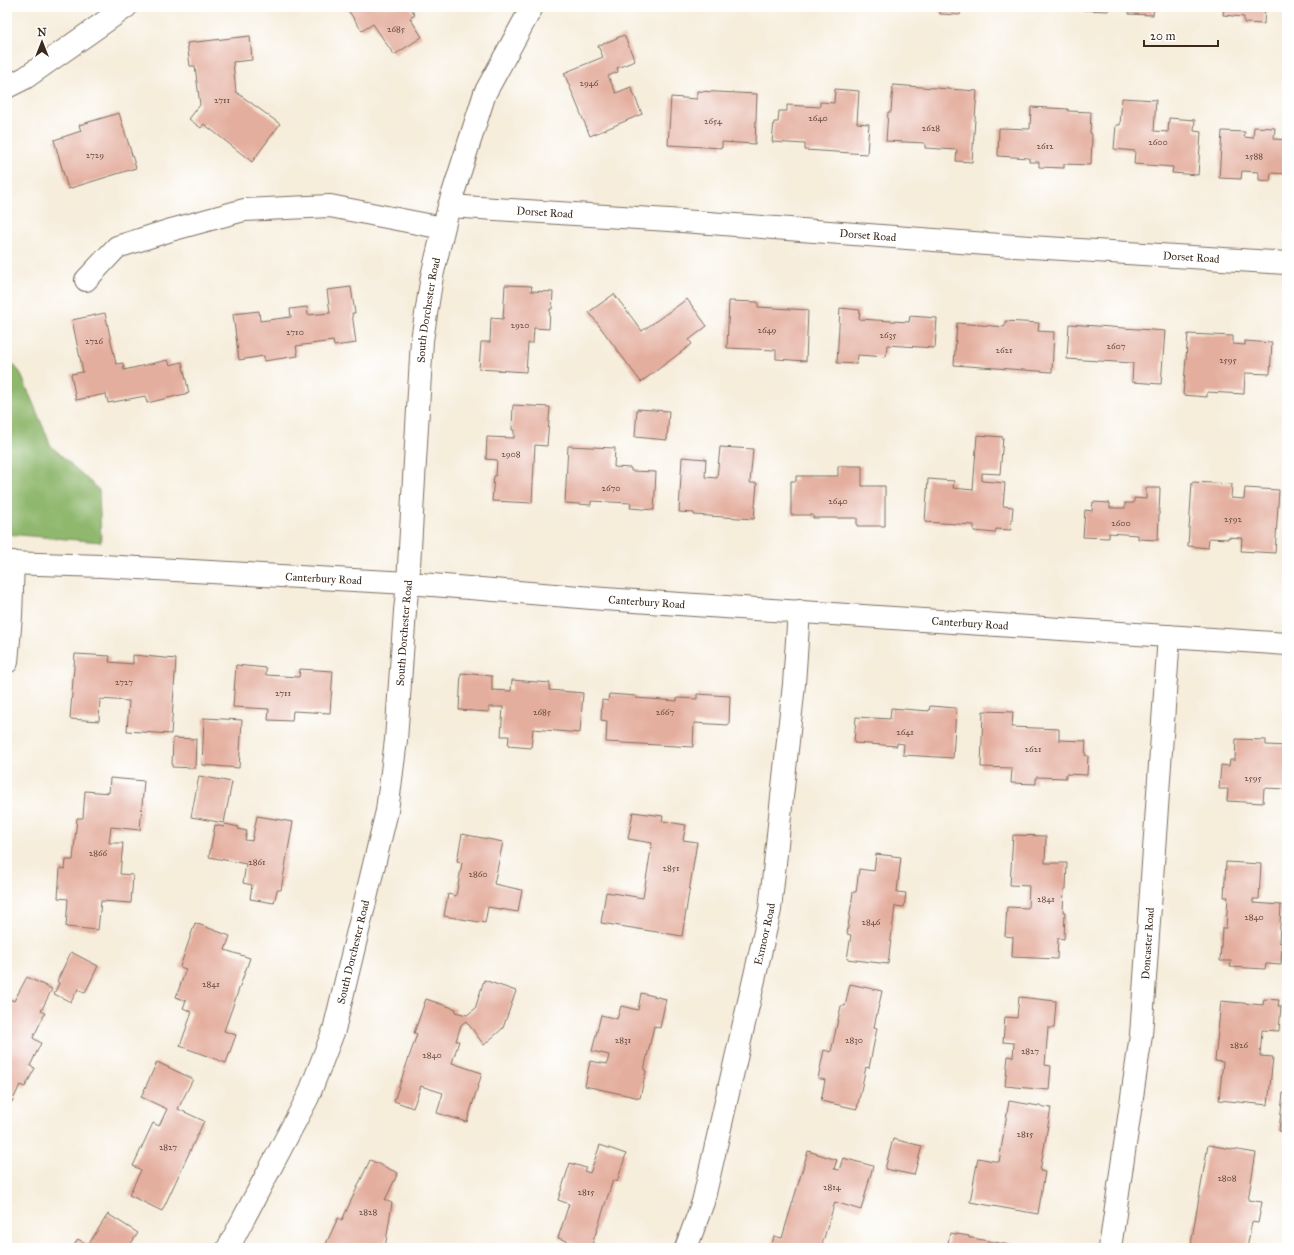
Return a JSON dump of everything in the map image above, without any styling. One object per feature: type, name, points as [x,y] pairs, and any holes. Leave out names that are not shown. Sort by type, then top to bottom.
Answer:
[{"type":"street","points":[[7,87],[25,78],[126,7]]},
{"type":"street","name":"South Dorchester Road","points":[[228,1248],[308,1097],[334,1030],[387,811],[396,740],[404,611],[408,583],[422,340],[432,276],[449,206],[485,93],[532,7]]},
{"type":"street","points":[[86,280],[117,247],[171,230],[244,210],[330,206],[444,228]]},
{"type":"street","name":"Dorset Road","points":[[449,206],[1000,245],[1287,263]]},
{"type":"street","points":[[7,662],[11,616],[10,562]]},
{"type":"street","name":"Canterbury Road","points":[[10,562],[408,583],[604,599],[1287,644]]},
{"type":"street","name":"Exmoor Road","points":[[686,1248],[703,1202],[770,910],[794,684],[799,611]]},
{"type":"street","name":"Doncaster Road","points":[[1110,1248],[1141,1035],[1169,636]]},
{"type":"green space","points":[[7,358],[20,372],[51,446],[99,490],[101,542],[7,534]]},
{"type":"building","points":[[346,7],[410,7],[415,15],[410,18],[422,37],[394,55],[373,24],[362,31]]},
{"type":"building","points":[[940,7],[961,7],[960,15],[940,14]]},
{"type":"building","points":[[1084,7],[1109,7],[1108,11],[1084,10]]},
{"type":"building","points":[[1129,7],[1154,7],[1153,15],[1129,14]]},
{"type":"building","points":[[1224,7],[1265,7],[1264,24],[1244,23],[1244,17],[1223,15]]},
{"type":"building","points":[[624,35],[635,61],[617,68],[618,72],[608,76],[616,93],[631,87],[642,114],[590,136],[564,73],[603,57],[598,46]]},
{"type":"building","points":[[250,36],[252,60],[233,62],[236,92],[280,124],[252,162],[204,124],[201,128],[189,119],[200,105],[195,66],[190,66],[187,43]]},
{"type":"building","points":[[893,85],[977,91],[972,162],[956,161],[957,150],[925,148],[925,143],[886,141],[888,112],[891,112]]},
{"type":"building","points":[[835,89],[859,91],[857,123],[869,124],[867,154],[805,150],[805,144],[772,142],[774,122],[778,122],[779,111],[787,111],[787,105],[820,107],[820,102],[834,103]]},
{"type":"building","points":[[697,91],[757,94],[755,144],[722,142],[722,148],[668,145],[671,97],[697,99]]},
{"type":"building","points":[[1122,98],[1156,100],[1154,131],[1168,132],[1169,118],[1195,120],[1194,131],[1201,132],[1198,175],[1172,173],[1173,167],[1134,164],[1135,151],[1114,149],[1116,125],[1120,125]]},
{"type":"building","points":[[1031,107],[1091,112],[1091,165],[1064,164],[1064,168],[1039,167],[1039,162],[1029,162],[1029,158],[998,156],[999,128],[1030,129]]},
{"type":"building","points":[[119,113],[136,168],[68,189],[54,140],[81,131],[79,125]]},
{"type":"building","points":[[1254,127],[1275,128],[1274,139],[1287,140],[1287,174],[1271,173],[1270,181],[1259,180],[1259,172],[1242,171],[1241,179],[1219,178],[1222,131],[1245,132],[1244,137],[1253,138]]},
{"type":"building","points":[[505,285],[532,286],[531,291],[553,292],[549,329],[534,328],[533,343],[528,343],[526,372],[479,369],[481,342],[490,342],[491,318],[503,319]]},
{"type":"building","points":[[351,287],[355,313],[352,313],[356,343],[334,346],[333,341],[296,346],[298,356],[264,361],[264,356],[239,360],[233,314],[259,311],[260,321],[291,317],[290,309],[307,307],[308,315],[330,313],[327,290]]},
{"type":"building","points":[[614,294],[642,331],[687,299],[707,326],[689,340],[692,344],[641,382],[589,312]]},
{"type":"building","points":[[729,301],[758,302],[758,307],[808,310],[806,361],[776,359],[776,350],[727,348]]},
{"type":"building","points":[[840,308],[860,310],[859,319],[909,322],[910,316],[937,318],[935,348],[887,345],[886,357],[858,355],[857,364],[837,363]]},
{"type":"building","points":[[105,313],[116,364],[123,363],[124,370],[168,360],[170,365],[182,362],[189,393],[147,403],[145,396],[108,403],[106,394],[76,400],[71,374],[83,372],[72,320]]},
{"type":"building","points":[[1005,321],[1039,323],[1038,331],[1054,332],[1052,372],[954,365],[957,323],[1005,327]]},
{"type":"building","points":[[1069,324],[1165,331],[1161,384],[1132,382],[1133,363],[1067,359]]},
{"type":"building","points":[[1188,334],[1233,336],[1233,344],[1245,345],[1245,341],[1272,343],[1270,374],[1245,373],[1244,394],[1207,392],[1207,397],[1183,395]]},
{"type":"building","points":[[513,405],[550,407],[547,446],[535,445],[532,503],[492,501],[497,460],[486,459],[487,437],[514,438],[514,430],[512,430]]},
{"type":"building","points":[[637,409],[669,411],[667,440],[635,437]]},
{"type":"building","points":[[977,435],[1003,437],[1000,474],[982,473],[982,481],[1005,483],[1003,506],[1013,507],[1011,530],[996,529],[995,533],[974,531],[974,525],[925,522],[928,479],[954,481],[953,488],[973,490]]},
{"type":"building","points":[[568,446],[615,448],[614,467],[631,468],[631,471],[656,472],[654,510],[630,508],[631,503],[591,501],[591,505],[565,503]]},
{"type":"building","points":[[720,447],[753,449],[750,483],[757,483],[754,519],[694,515],[694,513],[679,512],[682,457],[706,459],[705,477],[717,478]]},
{"type":"building","points":[[838,466],[862,466],[862,486],[885,486],[885,526],[857,526],[857,518],[813,518],[813,515],[791,515],[791,481],[796,481],[796,476],[838,476]]},
{"type":"building","points":[[1192,482],[1232,484],[1231,498],[1244,499],[1245,488],[1279,490],[1275,553],[1241,551],[1242,538],[1209,538],[1208,548],[1188,546]]},
{"type":"building","points":[[1146,488],[1160,488],[1158,540],[1138,539],[1138,535],[1109,533],[1109,538],[1083,537],[1085,510],[1092,511],[1093,502],[1110,503],[1110,508],[1125,508],[1125,503],[1134,503],[1134,498],[1146,499]]},
{"type":"building","points":[[75,654],[110,656],[109,662],[133,664],[133,655],[176,659],[171,734],[127,731],[129,701],[100,699],[99,721],[70,719]]},
{"type":"building","points":[[236,665],[266,668],[266,675],[299,677],[300,669],[333,671],[330,713],[293,711],[292,721],[268,720],[269,709],[233,707]]},
{"type":"building","points":[[461,673],[492,676],[492,690],[511,691],[512,680],[550,683],[549,690],[583,693],[580,733],[533,729],[531,748],[508,746],[509,736],[501,736],[503,707],[489,707],[489,712],[459,710]]},
{"type":"building","points":[[609,694],[636,696],[636,698],[677,701],[677,698],[697,699],[697,694],[730,696],[729,725],[694,723],[693,747],[606,742],[607,721],[601,720],[602,700],[608,701]]},
{"type":"building","points":[[930,706],[956,708],[953,758],[903,755],[904,744],[897,743],[897,746],[854,743],[856,717],[890,719],[891,708],[929,711]]},
{"type":"building","points":[[983,711],[1013,712],[1012,727],[1059,729],[1059,740],[1086,741],[1085,755],[1088,756],[1087,775],[1066,774],[1066,778],[1036,777],[1036,784],[1011,783],[1012,768],[981,767]]},
{"type":"building","points":[[204,718],[242,720],[239,768],[202,765]]},
{"type":"building","points":[[173,738],[196,739],[195,768],[172,767]]},
{"type":"building","points":[[1236,739],[1266,740],[1266,745],[1287,746],[1287,789],[1264,788],[1263,803],[1227,801],[1228,789],[1219,789],[1221,765],[1229,766],[1230,760],[1235,760]]},
{"type":"building","points":[[199,776],[232,782],[224,823],[191,817]]},
{"type":"building","points":[[110,778],[144,781],[140,830],[111,827],[109,843],[123,843],[120,874],[133,875],[131,903],[101,901],[98,930],[66,927],[68,899],[58,898],[60,868],[65,869],[66,860],[73,860],[77,818],[83,818],[85,791],[109,793]]},
{"type":"building","points":[[633,812],[663,816],[662,821],[686,825],[683,840],[697,842],[682,936],[601,923],[606,892],[643,898],[652,843],[628,839]]},
{"type":"building","points":[[257,816],[293,822],[281,890],[277,890],[274,903],[250,899],[252,885],[243,883],[246,864],[209,857],[215,825],[224,827],[225,824],[239,827],[238,829],[247,831],[245,840],[252,841]]},
{"type":"building","points":[[462,834],[503,842],[494,884],[522,890],[518,912],[488,907],[485,923],[444,916],[448,894],[456,896],[462,863],[457,861]]},
{"type":"building","points":[[1013,835],[1046,836],[1045,863],[1067,863],[1063,912],[1065,912],[1064,939],[1058,938],[1057,959],[1012,957],[1013,937],[1005,936],[1007,907],[1028,908],[1029,886],[1010,885]]},
{"type":"building","points":[[876,854],[901,857],[897,892],[906,893],[904,907],[895,906],[888,964],[847,959],[851,935],[847,934],[853,892],[856,892],[859,869],[874,871]]},
{"type":"building","points":[[1226,862],[1261,864],[1259,899],[1253,899],[1253,903],[1281,905],[1279,942],[1282,943],[1281,965],[1266,964],[1265,969],[1230,967],[1231,961],[1220,961],[1222,928],[1226,928],[1228,897],[1224,897]]},
{"type":"building","points":[[195,923],[230,936],[225,950],[250,958],[224,1031],[236,1035],[226,1063],[180,1046],[192,1012],[183,1008],[186,1001],[176,997],[186,969],[180,967]]},
{"type":"building","points":[[71,952],[98,966],[85,993],[78,989],[71,1002],[54,994],[59,983],[57,981]]},
{"type":"building","points":[[27,977],[52,989],[41,1011],[45,1013],[33,1038],[41,1043],[30,1066],[35,1068],[25,1087],[20,1085],[12,1102],[7,1099],[7,1006],[10,999],[14,1001]]},
{"type":"building","points":[[484,980],[516,991],[503,1028],[484,1045],[466,1021],[461,1025],[456,1041],[459,1041],[452,1063],[482,1073],[467,1122],[437,1113],[443,1093],[421,1086],[413,1108],[394,1101],[417,1034],[414,1033],[426,999],[456,1009],[455,1012],[467,1015],[475,1009]]},
{"type":"building","points":[[850,984],[882,991],[874,1027],[877,1028],[869,1068],[866,1067],[857,1109],[821,1101],[825,1080],[818,1078],[824,1050],[831,1052],[841,1006],[845,1006]]},
{"type":"building","points":[[641,993],[666,999],[660,1028],[654,1026],[644,1070],[646,1071],[640,1098],[585,1086],[590,1061],[607,1064],[609,1055],[592,1051],[601,1015],[617,1019],[621,1006],[638,1010]]},
{"type":"building","points":[[1019,997],[1056,1001],[1054,1028],[1048,1028],[1045,1065],[1051,1066],[1049,1090],[1005,1086],[1008,1056],[1013,1057],[1014,1043],[1003,1042],[1005,1017],[1017,1018]]},
{"type":"building","points":[[1264,999],[1279,1000],[1278,1006],[1281,1006],[1279,1031],[1262,1030],[1260,1056],[1273,1057],[1268,1105],[1219,1100],[1223,1062],[1215,1061],[1221,1001],[1263,1005]]},
{"type":"building","points":[[157,1062],[193,1079],[178,1109],[204,1121],[162,1211],[129,1195],[141,1170],[133,1166],[153,1123],[159,1126],[167,1109],[141,1097]]},
{"type":"building","points":[[1283,1093],[1287,1094],[1287,1132],[1279,1131]]},
{"type":"building","points":[[1009,1101],[1051,1108],[1040,1171],[1045,1172],[1038,1214],[970,1202],[978,1158],[999,1162]]},
{"type":"building","points":[[893,1139],[922,1146],[914,1175],[885,1169]]},
{"type":"building","points":[[600,1145],[626,1154],[617,1182],[613,1180],[591,1248],[588,1248],[558,1238],[569,1204],[558,1200],[570,1163],[586,1168],[584,1171],[590,1173]]},
{"type":"building","points":[[1208,1145],[1256,1153],[1248,1200],[1262,1202],[1258,1223],[1252,1222],[1247,1248],[1216,1248],[1191,1244]]},
{"type":"building","points":[[808,1151],[837,1160],[834,1169],[839,1170],[843,1158],[873,1166],[861,1210],[835,1202],[821,1248],[771,1248],[774,1236],[782,1238]]},
{"type":"building","points":[[370,1160],[398,1173],[385,1200],[392,1203],[385,1248],[324,1248],[338,1218],[342,1220]]},
{"type":"building","points":[[108,1214],[138,1233],[128,1248],[72,1248],[78,1239],[88,1245]]},
{"type":"building","points":[[950,1233],[1010,1245],[1009,1248],[947,1248]]}]
